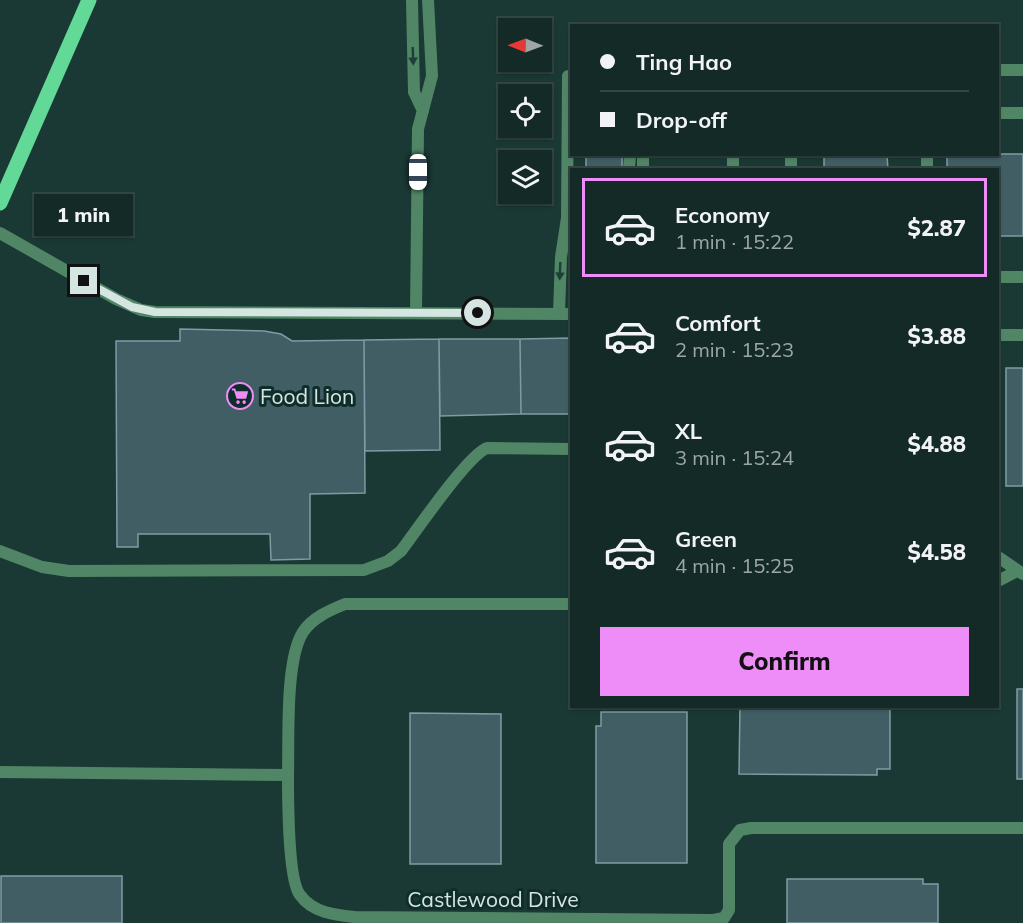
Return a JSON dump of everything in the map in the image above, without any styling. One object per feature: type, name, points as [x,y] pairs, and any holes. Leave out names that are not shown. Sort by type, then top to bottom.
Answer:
[{"type":"main road","points":[[0,203],[5,176],[89,0]]},
{"type":"street","points":[[412,0],[414,92],[423,111]]},
{"type":"street","points":[[416,313],[418,129],[432,76],[428,0]]},
{"type":"street","points":[[999,70],[1023,70]]},
{"type":"street","points":[[0,233],[116,299],[141,310],[155,312],[565,314],[561,257],[567,218],[570,76]]},
{"type":"street","points":[[999,113],[1023,112]]},
{"type":"street","points":[[567,218],[570,231]]},
{"type":"street","points":[[999,277],[1023,277]]},
{"type":"street","points":[[999,335],[1023,335]]},
{"type":"street","points":[[0,551],[42,567],[69,571],[364,570],[388,561],[401,551],[468,464],[482,450],[487,448],[570,449]]},
{"type":"street","points":[[999,558],[1020,572]]},
{"type":"street","points":[[999,581],[1020,572]]},
{"type":"street","points":[[0,772],[288,775],[291,680],[296,647],[304,630],[325,612],[345,604],[570,604]]},
{"type":"street","name":"Castlewood Drive","points":[[288,775],[294,875],[299,894],[313,907],[330,914],[354,917],[713,920],[724,918],[729,910],[729,844],[740,830],[751,828],[1023,828]]},
{"type":"building","points":[[1023,154],[1023,236],[999,236],[999,168],[947,168],[947,156]]},
{"type":"building","points":[[586,156],[622,156],[622,168],[586,168]]},
{"type":"building","points":[[824,156],[887,156],[888,168],[824,168]]},
{"type":"building","name":"Food Lion","points":[[180,329],[264,331],[281,334],[292,341],[364,340],[365,493],[310,494],[310,559],[271,560],[270,534],[138,534],[138,547],[117,547],[116,341],[180,341]]},
{"type":"building","points":[[570,338],[570,414],[521,414],[520,339]]},
{"type":"building","points":[[439,339],[440,450],[365,451],[364,340]]},
{"type":"building","points":[[439,339],[520,339],[521,414],[440,416]]},
{"type":"building","points":[[1006,368],[1023,368],[1023,486],[1006,486]]},
{"type":"building","points":[[1017,689],[1023,689],[1023,779],[1017,779]]},
{"type":"building","points":[[740,708],[890,708],[890,769],[877,769],[877,775],[739,774]]},
{"type":"building","points":[[601,712],[687,712],[687,863],[596,863],[596,726],[601,726]]},
{"type":"building","points":[[410,713],[501,714],[501,864],[410,864]]},
{"type":"building","points":[[1,876],[122,876],[122,923],[1,923]]},
{"type":"building","points":[[787,879],[923,879],[923,884],[938,884],[938,923],[787,923]]},
{"type":"place","name":"Food Lion","points":[[240,396]]},
{"type":"route","points":[[84,281],[132,307],[155,312],[478,313]]}]
